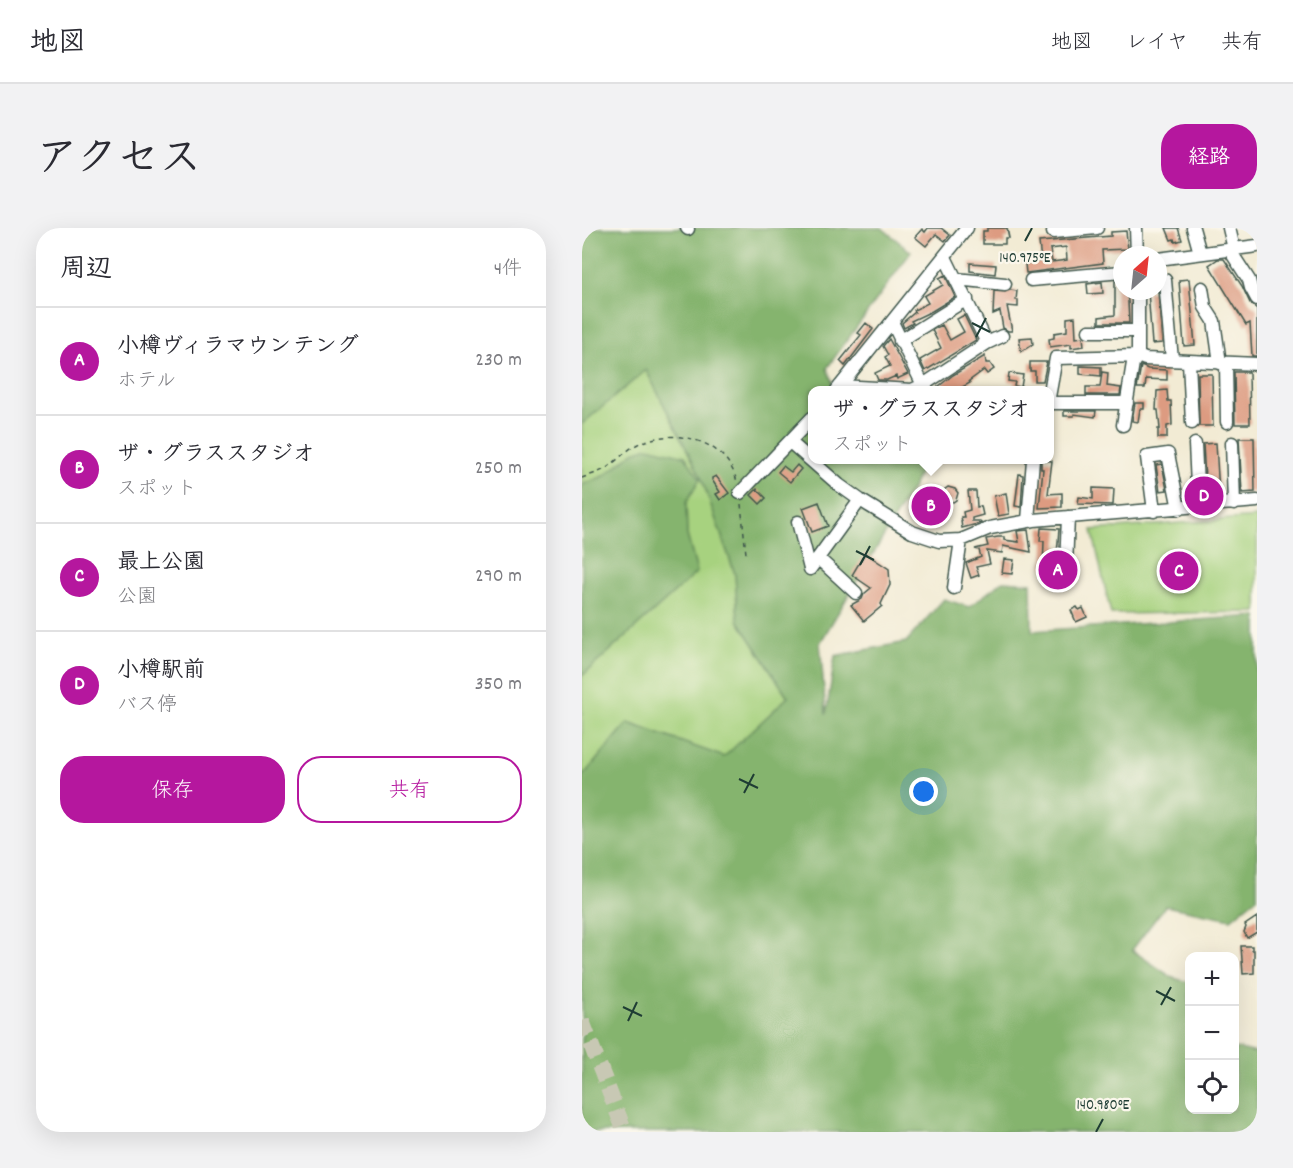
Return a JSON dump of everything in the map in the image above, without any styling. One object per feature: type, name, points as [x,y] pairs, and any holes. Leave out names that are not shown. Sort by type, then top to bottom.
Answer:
[{"type":"street","points":[[840,386],[967,228]]},
{"type":"street","points":[[1053,232],[1096,228]]},
{"type":"street","points":[[1136,228],[1137,246]]},
{"type":"street","points":[[1193,228],[1200,252]]},
{"type":"street","points":[[1228,228],[1231,249],[1257,299]]},
{"type":"street","points":[[1167,258],[1257,246]]},
{"type":"street","points":[[945,257],[987,343]]},
{"type":"street","points":[[1031,280],[1113,273]]},
{"type":"street","points":[[956,279],[1005,284]]},
{"type":"street","points":[[1202,288],[1205,307],[1214,321],[1223,363],[1227,422]]},
{"type":"street","points":[[900,341],[967,299]]},
{"type":"street","points":[[1123,425],[1133,363],[1138,356],[1138,300]]},
{"type":"street","points":[[1167,300],[1172,360]]},
{"type":"street","points":[[892,322],[924,385],[987,343],[1002,336]]},
{"type":"street","points":[[1089,331],[1138,331]]},
{"type":"street","points":[[1052,386],[1056,358],[1138,356],[1145,359],[1189,362],[1257,364]]},
{"type":"street","points":[[1189,362],[1192,423]]},
{"type":"street","points":[[1054,403],[1127,403]]},
{"type":"street","points":[[740,493],[808,423]]},
{"type":"street","points":[[790,442],[808,458]]},
{"type":"street","points":[[1232,443],[1234,504]]},
{"type":"street","points":[[1195,444],[1198,507]]},
{"type":"street","points":[[1154,511],[1147,457],[1168,454],[1179,509]]},
{"type":"street","points":[[815,464],[860,500],[912,532],[939,541],[961,540],[990,528],[1028,520],[1257,501]]},
{"type":"street","points":[[1028,520],[1034,464]]},
{"type":"street","points":[[798,522],[810,569],[860,500]]},
{"type":"street","points":[[1046,576],[1062,575],[1066,566],[1068,517]]},
{"type":"street","points":[[954,588],[961,540]]},
{"type":"street","points":[[818,558],[856,593]]},
{"type":"path","points":[[582,478],[607,468],[624,452],[640,443],[674,436],[704,442],[723,454],[736,476],[740,493],[746,554]]},
{"type":"green space","points":[[582,228],[882,228],[911,252],[827,368],[834,386],[808,386],[808,464],[923,464],[913,487],[820,643],[826,715],[835,656],[906,642],[944,599],[969,607],[1003,581],[1031,583],[1032,631],[1257,616],[1257,898],[1231,919],[1165,906],[1132,950],[1173,978],[1185,981],[1185,1114],[1239,1114],[1239,1049],[1257,1053],[1257,1132],[582,1132],[582,777],[628,723],[724,757],[788,697],[738,620],[735,574],[701,477],[646,370],[582,424]]},
{"type":"green space","points":[[646,370],[701,477],[735,574],[738,620],[788,697],[724,757],[628,723],[582,777],[582,676],[697,572],[687,535],[686,503],[700,479],[634,452],[604,476],[582,485],[582,424]]},
{"type":"green space","points":[[648,447],[685,456],[700,479],[686,503],[687,535],[697,572],[582,676],[582,485],[604,476],[634,452]]},
{"type":"green space","points":[[1257,517],[1257,612],[1111,614],[1092,530]]},
{"type":"building","points":[[928,228],[941,228],[950,235],[945,241],[936,234],[926,246],[915,237],[922,229],[925,232]]},
{"type":"building","points":[[987,228],[1007,228],[1009,238],[1005,238],[1005,244],[983,244],[983,231],[987,231]]},
{"type":"building","points":[[1166,228],[1178,228],[1182,240],[1175,242],[1174,239],[1171,240]]},
{"type":"building","points":[[1126,231],[1128,246],[1113,246],[1113,250],[1102,250],[1103,263],[1026,273],[1025,264],[1041,261],[1039,242],[1111,236],[1111,232]],"holes":[[[1066,247],[1067,260],[1052,262],[1050,249]]]},
{"type":"building","points":[[1218,259],[1224,259],[1250,303],[1257,309],[1257,356],[1252,356],[1250,323],[1246,325],[1209,265]]},
{"type":"building","points":[[970,263],[996,265],[995,274],[970,271]]},
{"type":"building","points":[[945,275],[955,297],[911,321],[913,323],[904,328],[902,323],[915,312],[914,310],[928,303],[924,296],[943,285],[939,278]]},
{"type":"building","points":[[1189,279],[1195,345],[1184,346],[1179,280]]},
{"type":"building","points":[[1102,282],[1103,293],[1088,294],[1087,284]]},
{"type":"building","points":[[994,291],[1017,291],[1018,307],[1007,306],[1012,331],[1008,331],[1003,328],[1000,311],[993,314]]},
{"type":"building","points":[[1115,300],[1128,300],[1129,323],[1099,323],[1099,317],[1115,315]]},
{"type":"building","points":[[1149,300],[1159,300],[1162,343],[1152,344]]},
{"type":"building","points":[[964,315],[976,340],[925,371],[920,360],[941,348],[932,330],[942,325],[950,340],[964,332],[957,319]]},
{"type":"building","points":[[1075,317],[1076,338],[1083,337],[1084,346],[1071,348],[1071,344],[1050,347],[1049,339],[1054,338],[1054,333],[1067,331],[1067,318]]},
{"type":"building","points":[[866,323],[873,329],[845,366],[840,361],[861,335],[858,333]]},
{"type":"building","points":[[1032,337],[1033,344],[1021,352],[1019,338]]},
{"type":"building","points":[[889,339],[908,374],[897,379],[896,376],[887,380],[878,380],[875,373],[890,366],[883,346]]},
{"type":"building","points":[[985,356],[986,363],[990,363],[994,369],[987,374],[984,370],[964,386],[939,386]]},
{"type":"building","points":[[1030,362],[1047,362],[1043,381],[1035,381],[1035,371],[1030,371]]},
{"type":"building","points":[[1080,366],[1101,367],[1101,376],[1080,374]]},
{"type":"building","points":[[1141,366],[1148,369],[1167,370],[1167,380],[1146,379],[1145,388],[1137,388]]},
{"type":"building","points":[[1102,372],[1108,373],[1107,386],[1121,388],[1120,395],[1086,395],[1086,387],[1100,387]]},
{"type":"building","points":[[1234,372],[1249,372],[1250,424],[1235,424]]},
{"type":"building","points":[[1009,373],[1023,375],[1021,386],[1014,386],[1015,382],[1008,381]]},
{"type":"building","points":[[1198,374],[1212,374],[1213,426],[1199,426]]},
{"type":"building","points":[[1167,390],[1168,401],[1171,401],[1172,425],[1167,426],[1167,438],[1158,438],[1158,429],[1160,429],[1158,410],[1156,410],[1157,391]]},
{"type":"building","points":[[1135,403],[1144,403],[1144,409],[1140,409],[1138,422],[1132,421]]},
{"type":"building","points":[[1064,411],[1096,411],[1095,417],[1074,414],[1074,416],[1064,416]]},
{"type":"building","points":[[1239,438],[1254,438],[1255,492],[1242,493]]},
{"type":"building","points":[[1216,443],[1219,494],[1206,495],[1203,444]]},
{"type":"building","points":[[1041,464],[1052,464],[1048,494],[1062,493],[1062,507],[1039,508],[1043,469],[1041,469]]},
{"type":"building","points":[[1162,464],[1167,490],[1160,491],[1156,465]]},
{"type":"building","points":[[797,465],[801,469],[790,482],[778,472],[783,466],[791,472]]},
{"type":"building","points":[[1019,474],[1023,475],[1021,507],[1015,506]]},
{"type":"building","points":[[716,476],[729,493],[720,500],[716,494],[720,492],[712,480]]},
{"type":"building","points":[[948,487],[955,489],[958,493],[956,500],[946,501],[945,513],[932,521],[927,521],[919,509],[919,504],[932,495],[943,497],[944,490]]},
{"type":"building","points":[[1093,488],[1114,489],[1113,505],[1078,504],[1079,497],[1093,499]]},
{"type":"building","points":[[757,489],[766,498],[760,504],[751,495]]},
{"type":"building","points":[[968,491],[976,491],[977,507],[981,506],[983,515],[972,518],[972,521],[981,523],[962,528],[963,512],[970,510]]},
{"type":"building","points":[[1006,493],[1009,514],[998,516],[994,496]]},
{"type":"building","points":[[819,502],[828,526],[812,532],[803,508]]},
{"type":"building","points":[[1041,528],[1059,529],[1056,567],[1043,569],[1044,541],[1040,541]]},
{"type":"building","points":[[1028,530],[1031,552],[1003,546],[1002,553],[987,551],[990,564],[976,567],[979,575],[971,578],[966,563],[981,557],[979,550],[975,549],[988,546],[986,539],[1004,537],[1004,540],[1019,542],[1017,531]]},
{"type":"building","points":[[865,553],[889,569],[890,585],[882,606],[864,621],[851,605],[862,599],[871,588],[852,575]]},
{"type":"building","points":[[1004,559],[1014,560],[1012,574],[1002,573]]},
{"type":"building","points":[[1077,607],[1079,610],[1083,608],[1087,617],[1076,622],[1071,610]]},
{"type":"building","points":[[1257,917],[1257,932],[1247,938],[1244,932],[1245,925]]},
{"type":"building","points":[[1241,946],[1252,946],[1254,950],[1254,973],[1243,974]]},
{"type":"tunnel","points":[[582,1021],[625,1132]]},
{"type":"place","name":"小樽駅前","points":[[1204,496]]},
{"type":"place","name":"ザ・グラススタジオ","points":[[931,506]]},
{"type":"place","name":"小樽ヴィラマウンテング","points":[[1058,570]]},
{"type":"place","name":"最上公園","points":[[1179,571]]}]
